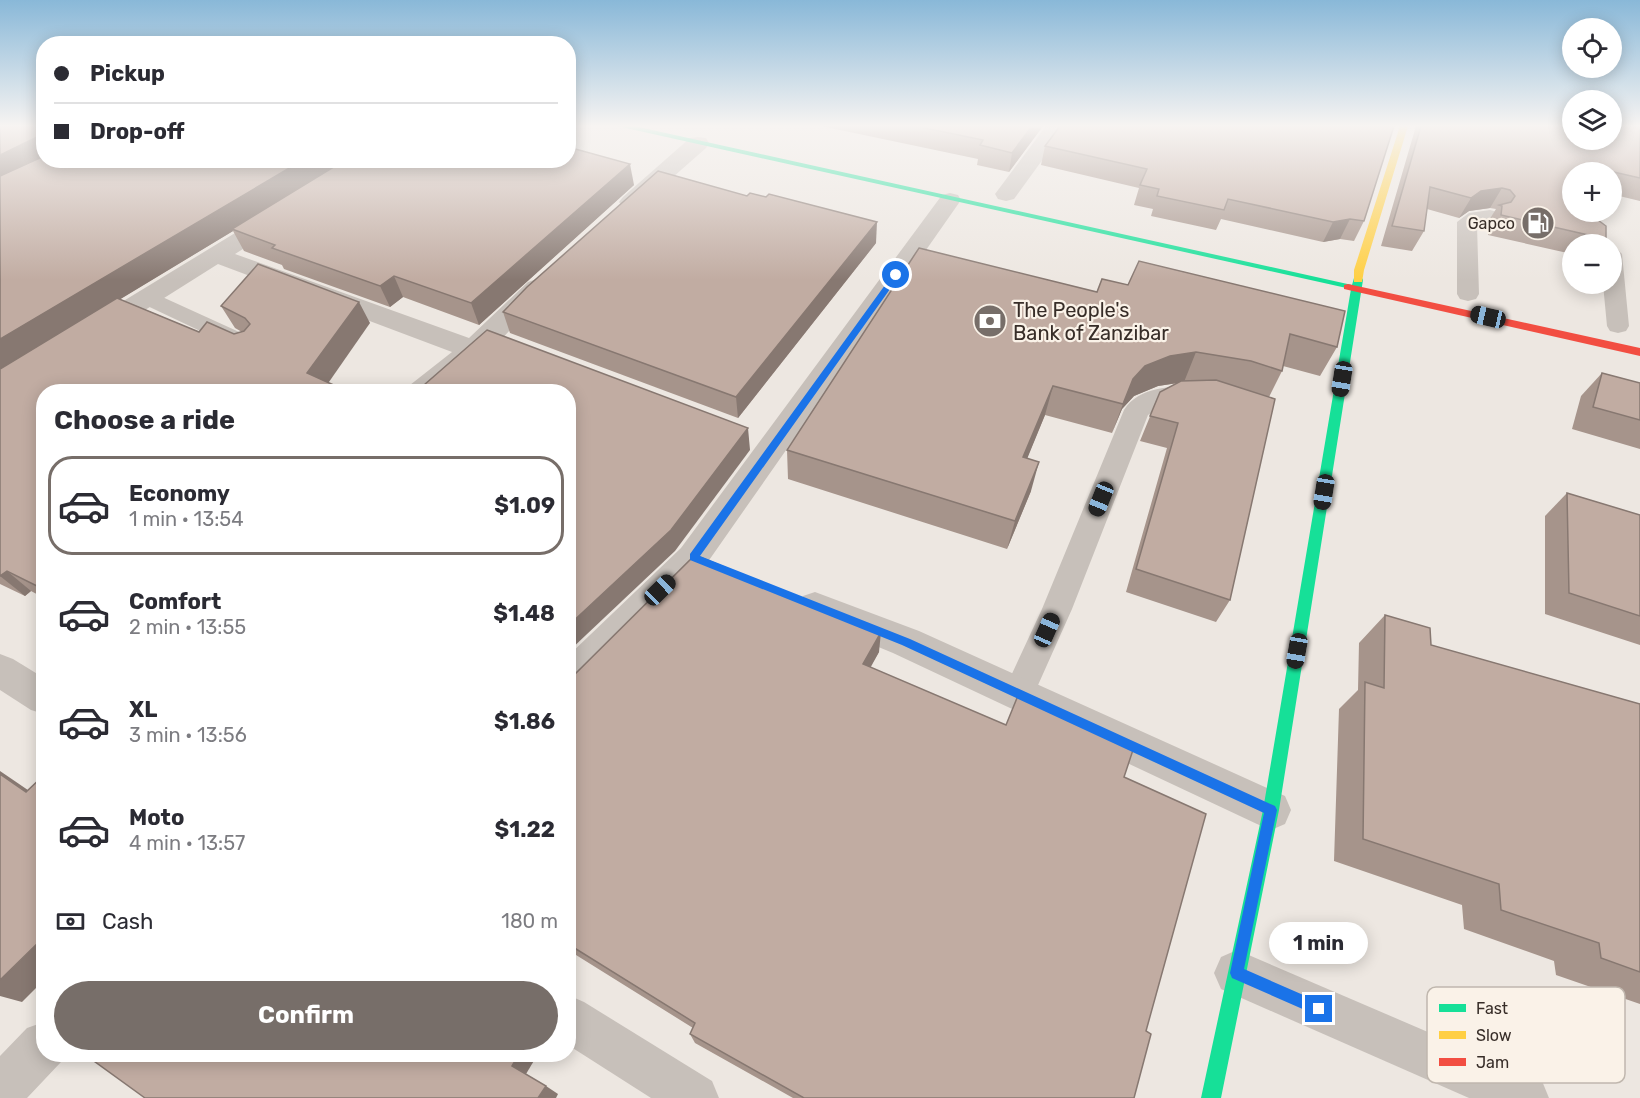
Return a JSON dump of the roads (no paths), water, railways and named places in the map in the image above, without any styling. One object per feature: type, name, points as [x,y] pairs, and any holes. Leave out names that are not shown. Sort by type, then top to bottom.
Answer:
[{"type":"street","points":[[613,220],[661,177]]},
{"type":"street","points":[[848,177],[1640,352]]},
{"type":"street","points":[[1006,194],[1018,177]]},
{"type":"street","points":[[1211,1098],[1271,810],[1358,288],[1359,270],[1388,177]]},
{"type":"street","points":[[576,673],[707,563],[763,441],[950,200]]},
{"type":"street","points":[[78,340],[298,204]]},
{"type":"street","points":[[216,255],[489,344]]},
{"type":"street","points":[[432,384],[489,344],[523,300],[555,271]]},
{"type":"street","points":[[785,594],[906,642],[1271,810]]},
{"type":"street","points":[[0,670],[36,693]]},
{"type":"street","points":[[1237,973],[1427,1055]]},
{"type":"street","points":[[576,1023],[695,1098]]},
{"type":"street","points":[[0,1091],[36,1053]]},
{"type":"street","points":[[1490,1083],[1525,1098]]},
{"type":"lane","points":[[1469,294],[1467,222],[1476,217],[1490,216]]},
{"type":"lane","points":[[1612,294],[1618,326]]},
{"type":"lane","points":[[147,297],[249,346]]},
{"type":"lane","points":[[1019,693],[1057,609],[1137,410],[1156,397],[1199,393],[1220,398]]},
{"type":"place","name":"Gapco","points":[[1538,223]]},
{"type":"place","name":"The People's Bank of Zanzibar","points":[[990,321]]}]
